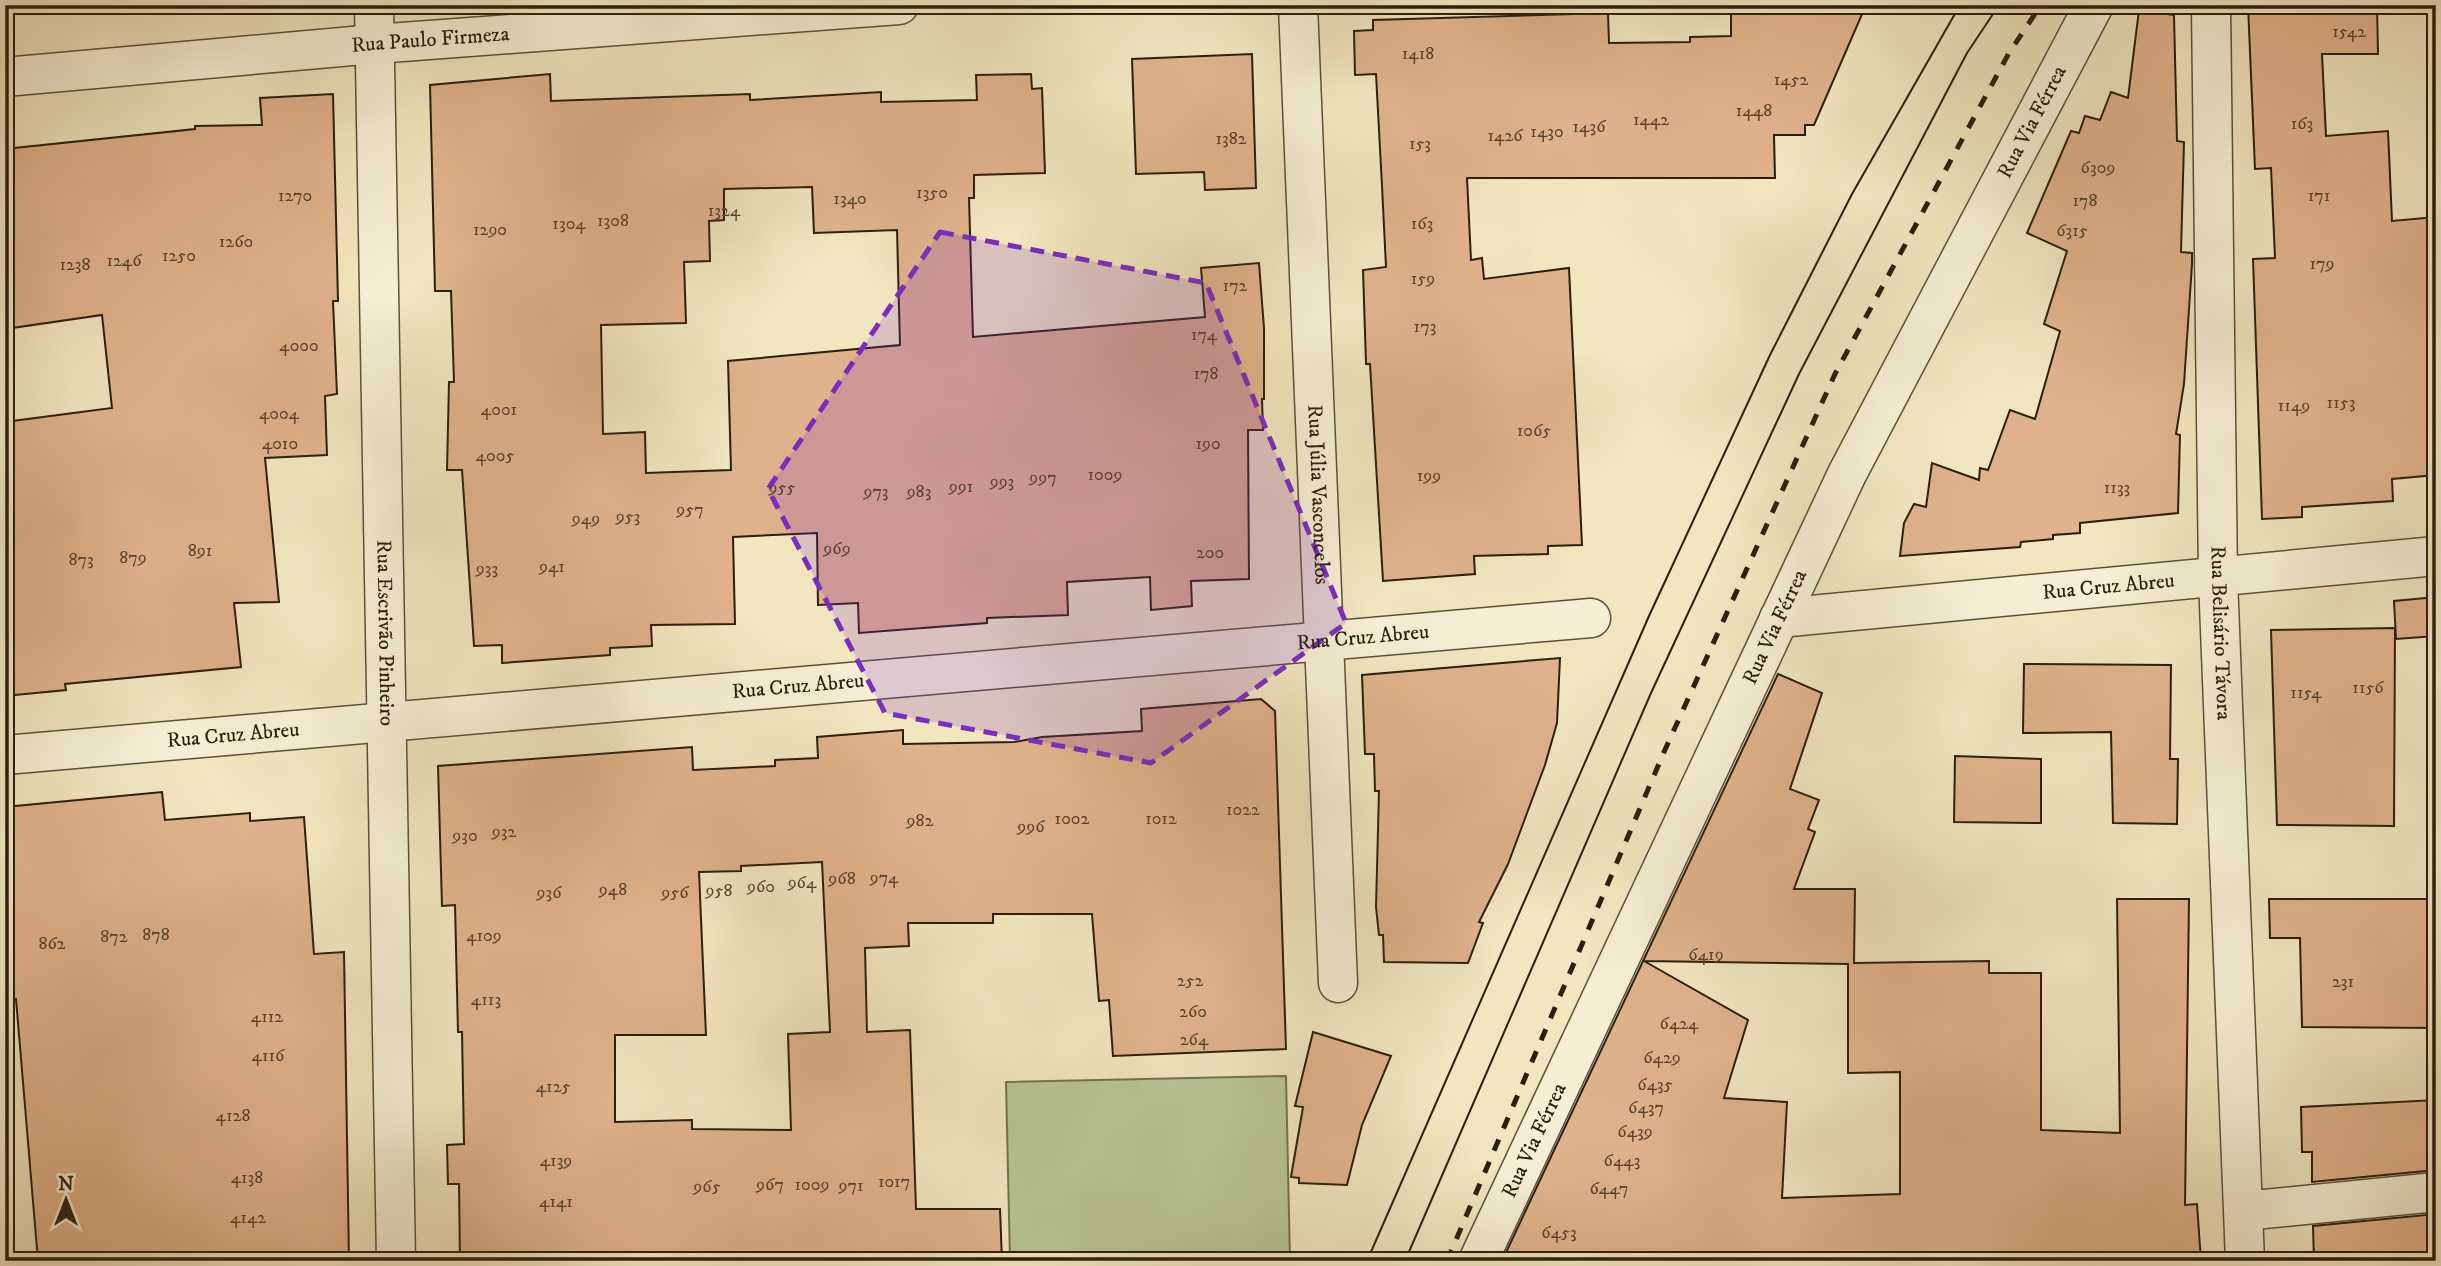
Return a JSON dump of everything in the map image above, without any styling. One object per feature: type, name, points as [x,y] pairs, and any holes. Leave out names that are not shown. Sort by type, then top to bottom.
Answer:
[{"type":"street","name":"Rua Escrivão Pinheiro","points":[[374,5],[389,722],[396,1261]]},
{"type":"street","name":"Rua Paulo Firmeza","points":[[5,78],[375,44],[899,5]]},
{"type":"street","name":"Rua Júlia Vasconcelos","points":[[1298,5],[1339,983]]},
{"type":"street","name":"Rua Via Férrea","points":[[1478,1261],[1847,474],[2094,5]]},
{"type":"street","name":"Rua Belisário Távora","points":[[2211,5],[2218,579],[2245,1261]]},
{"type":"street","name":"Rua Cruz Abreu","points":[[1779,618],[2218,579],[2436,556]]},
{"type":"street","name":"Rua Cruz Abreu","points":[[5,755],[1591,618]]},
{"type":"street","points":[[2244,1211],[2436,1192]]},
{"type":"highlighted area","points":[[940,232],[1206,283],[1346,623],[1151,763],[885,713],[768,489]]},
{"type":"green space","points":[[1286,1076],[1290,1261],[1010,1261],[1006,1082]]},
{"type":"building","points":[[1731,5],[1866,5],[1814,125],[1805,125],[1805,135],[1774,135],[1775,178],[1467,178],[1471,260],[1482,258],[1484,279],[1569,268],[1582,545],[1548,546],[1548,554],[1474,556],[1475,574],[1383,581],[1370,364],[1366,364],[1363,270],[1386,267],[1382,186],[1376,74],[1355,75],[1354,31],[1373,30],[1373,20],[1608,13],[1609,43],[1690,42],[1690,37],[1731,36]]},
{"type":"building","points":[[2248,5],[2377,5],[2378,54],[2322,54],[2326,136],[2388,131],[2392,221],[2436,217],[2436,475],[2392,479],[2393,501],[2302,507],[2302,517],[2262,519],[2253,259],[2275,258],[2271,168],[2255,169]]},
{"type":"building","points":[[2139,10],[2174,15],[2177,141],[2184,142],[2181,252],[2192,253],[2192,264],[2184,384],[2176,434],[2180,435],[2178,513],[2080,523],[2080,533],[2021,542],[2020,547],[1900,556],[1904,523],[1914,504],[1926,507],[1932,463],[1979,480],[1980,468],[1988,470],[2010,410],[2035,419],[2060,331],[2044,324],[2067,251],[2027,233],[2071,131],[2079,133],[2085,116],[2100,120],[2111,92],[2128,98]]},
{"type":"building","points":[[1252,54],[1256,188],[1205,190],[1204,172],[1136,174],[1132,59]]},
{"type":"building","points":[[550,74],[551,101],[750,94],[750,100],[881,92],[881,102],[977,100],[976,75],[1031,74],[1032,89],[1042,88],[1045,173],[974,175],[974,198],[969,198],[973,337],[1205,317],[1201,268],[1259,263],[1264,328],[1264,399],[1263,430],[1248,430],[1249,579],[1191,581],[1192,606],[1151,610],[1150,577],[1067,582],[1068,615],[987,618],[987,623],[859,633],[858,603],[818,605],[817,533],[733,537],[735,624],[651,625],[652,646],[610,648],[610,655],[502,663],[502,645],[474,646],[462,470],[447,470],[449,382],[454,382],[451,291],[435,291],[430,85]],"holes":[[[812,187],[814,233],[897,230],[900,345],[728,361],[731,470],[646,473],[645,432],[603,434],[601,325],[686,323],[684,262],[710,261],[709,221],[724,220],[724,189]]]},
{"type":"building","points":[[333,94],[338,301],[333,301],[337,394],[325,396],[327,455],[265,458],[279,602],[234,603],[241,667],[65,684],[66,690],[5,696],[5,422],[112,408],[102,315],[5,329],[5,149],[195,129],[195,126],[262,125],[260,98]]},
{"type":"building","points":[[2436,597],[2436,636],[2396,639],[2394,601]]},
{"type":"building","points":[[2395,628],[2394,826],[2277,825],[2271,630]]},
{"type":"building","points":[[1560,658],[1557,723],[1545,765],[1508,864],[1479,922],[1483,923],[1468,963],[1384,962],[1383,935],[1379,935],[1376,907],[1379,791],[1375,791],[1374,754],[1365,754],[1362,675]]},
{"type":"building","points":[[2024,664],[2171,665],[2170,759],[2178,759],[2177,824],[2113,823],[2111,732],[2023,733]]},
{"type":"building","points":[[1778,674],[1822,693],[1790,789],[1819,800],[1808,829],[1815,832],[1794,889],[1855,889],[1854,963],[1989,961],[1989,973],[2041,973],[2041,1130],[2120,1133],[2117,899],[2189,899],[2185,1205],[2197,1204],[2201,1261],[1502,1261]],"holes":[[[1644,961],[1848,964],[1848,1073],[1900,1072],[1900,1194],[1782,1198],[1787,1102],[1724,1098],[1748,1020]]]},
{"type":"building","points":[[1261,699],[1275,711],[1286,1049],[1113,1056],[1109,1000],[1099,1001],[1092,914],[993,914],[993,923],[908,923],[909,946],[865,948],[867,1032],[910,1030],[916,1209],[1000,1209],[1002,1261],[460,1261],[459,1184],[448,1184],[447,1145],[464,1144],[462,1032],[458,1032],[455,905],[442,906],[438,766],[692,747],[693,770],[775,766],[775,760],[818,758],[817,737],[903,730],[903,744],[1014,742],[1042,737],[1142,731],[1141,709]],"holes":[[[822,862],[830,1032],[788,1034],[791,1130],[692,1129],[692,1120],[615,1122],[615,1035],[706,1035],[699,872],[741,871],[741,866]]]},
{"type":"building","points":[[1955,756],[2041,759],[2041,823],[1954,822]]},
{"type":"building","points":[[162,792],[165,820],[250,813],[250,821],[304,817],[314,954],[344,952],[349,1261],[38,1261],[16,999],[5,1000],[5,807]]},
{"type":"building","points":[[2269,899],[2436,899],[2436,1028],[2302,1027],[2300,938],[2270,938]]},
{"type":"building","points":[[1313,1032],[1391,1056],[1362,1125],[1347,1185],[1299,1183],[1299,1178],[1291,1177],[1303,1107],[1295,1106]]},
{"type":"building","points":[[2436,1100],[2436,1170],[2312,1182],[2312,1152],[2302,1152],[2301,1107]]},
{"type":"building","points":[[2436,1214],[2436,1261],[2314,1261],[2313,1226]]},
{"type":"tram line","points":[[1367,1261],[1649,616],[1770,355],[1852,194],[1960,5]]},
{"type":"tram line","points":[[1405,1261],[1651,693],[1799,374],[1967,53],[1999,5]]},
{"type":"railway","points":[[1447,1261],[1664,752],[1835,374],[2009,53],[2041,5]]}]
